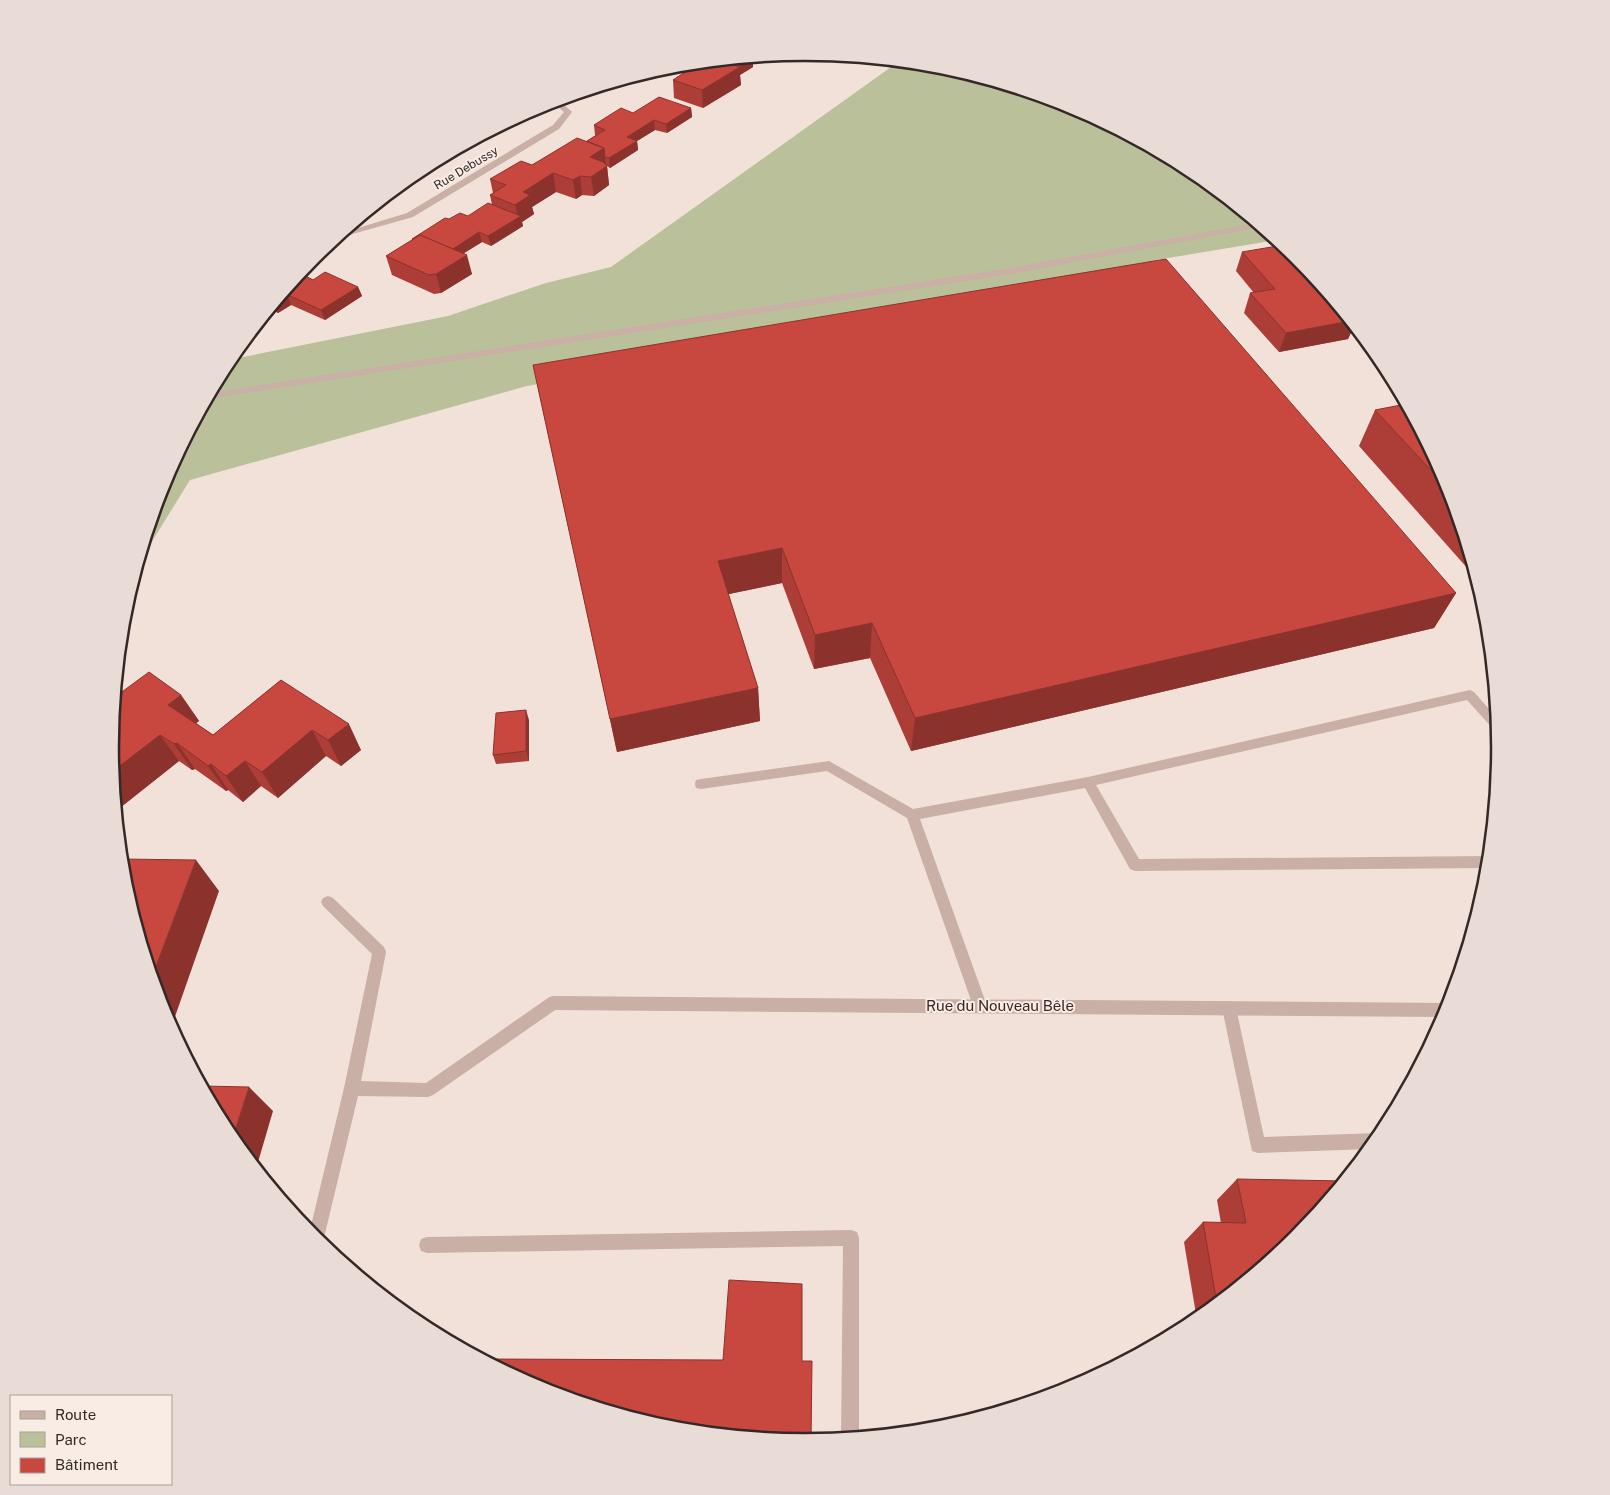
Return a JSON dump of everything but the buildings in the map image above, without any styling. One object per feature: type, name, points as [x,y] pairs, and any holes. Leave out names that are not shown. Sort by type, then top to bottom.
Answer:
[{"type":"street","name":"Rue Debussy","points":[[355,230],[410,215],[556,127],[568,112],[561,106]]},
{"type":"street","points":[[217,395],[995,273],[1251,227]]},
{"type":"street","points":[[912,815],[1088,782],[1470,694],[1490,718]]},
{"type":"street","points":[[701,784],[829,766],[912,815],[980,1006]]},
{"type":"street","points":[[1088,782],[1135,865],[1481,862]]},
{"type":"street","points":[[318,1231],[352,1088],[379,952],[328,902]]},
{"type":"street","name":"Rue du Nouveau Bêle","points":[[352,1088],[428,1090],[553,1003],[1439,1010]]},
{"type":"street","points":[[1229,1008],[1258,1145],[1367,1141]]},
{"type":"street","points":[[427,1245],[850,1238],[850,1432]]},
{"type":"green space","points":[[891,67],[939,74],[983,85],[1068,113],[1109,132],[1148,153],[1186,177],[1223,203],[1268,242],[1156,260],[1132,284],[527,386],[190,480],[149,546],[171,485],[190,444],[211,404],[240,358],[448,316],[546,283],[611,267]]}]
